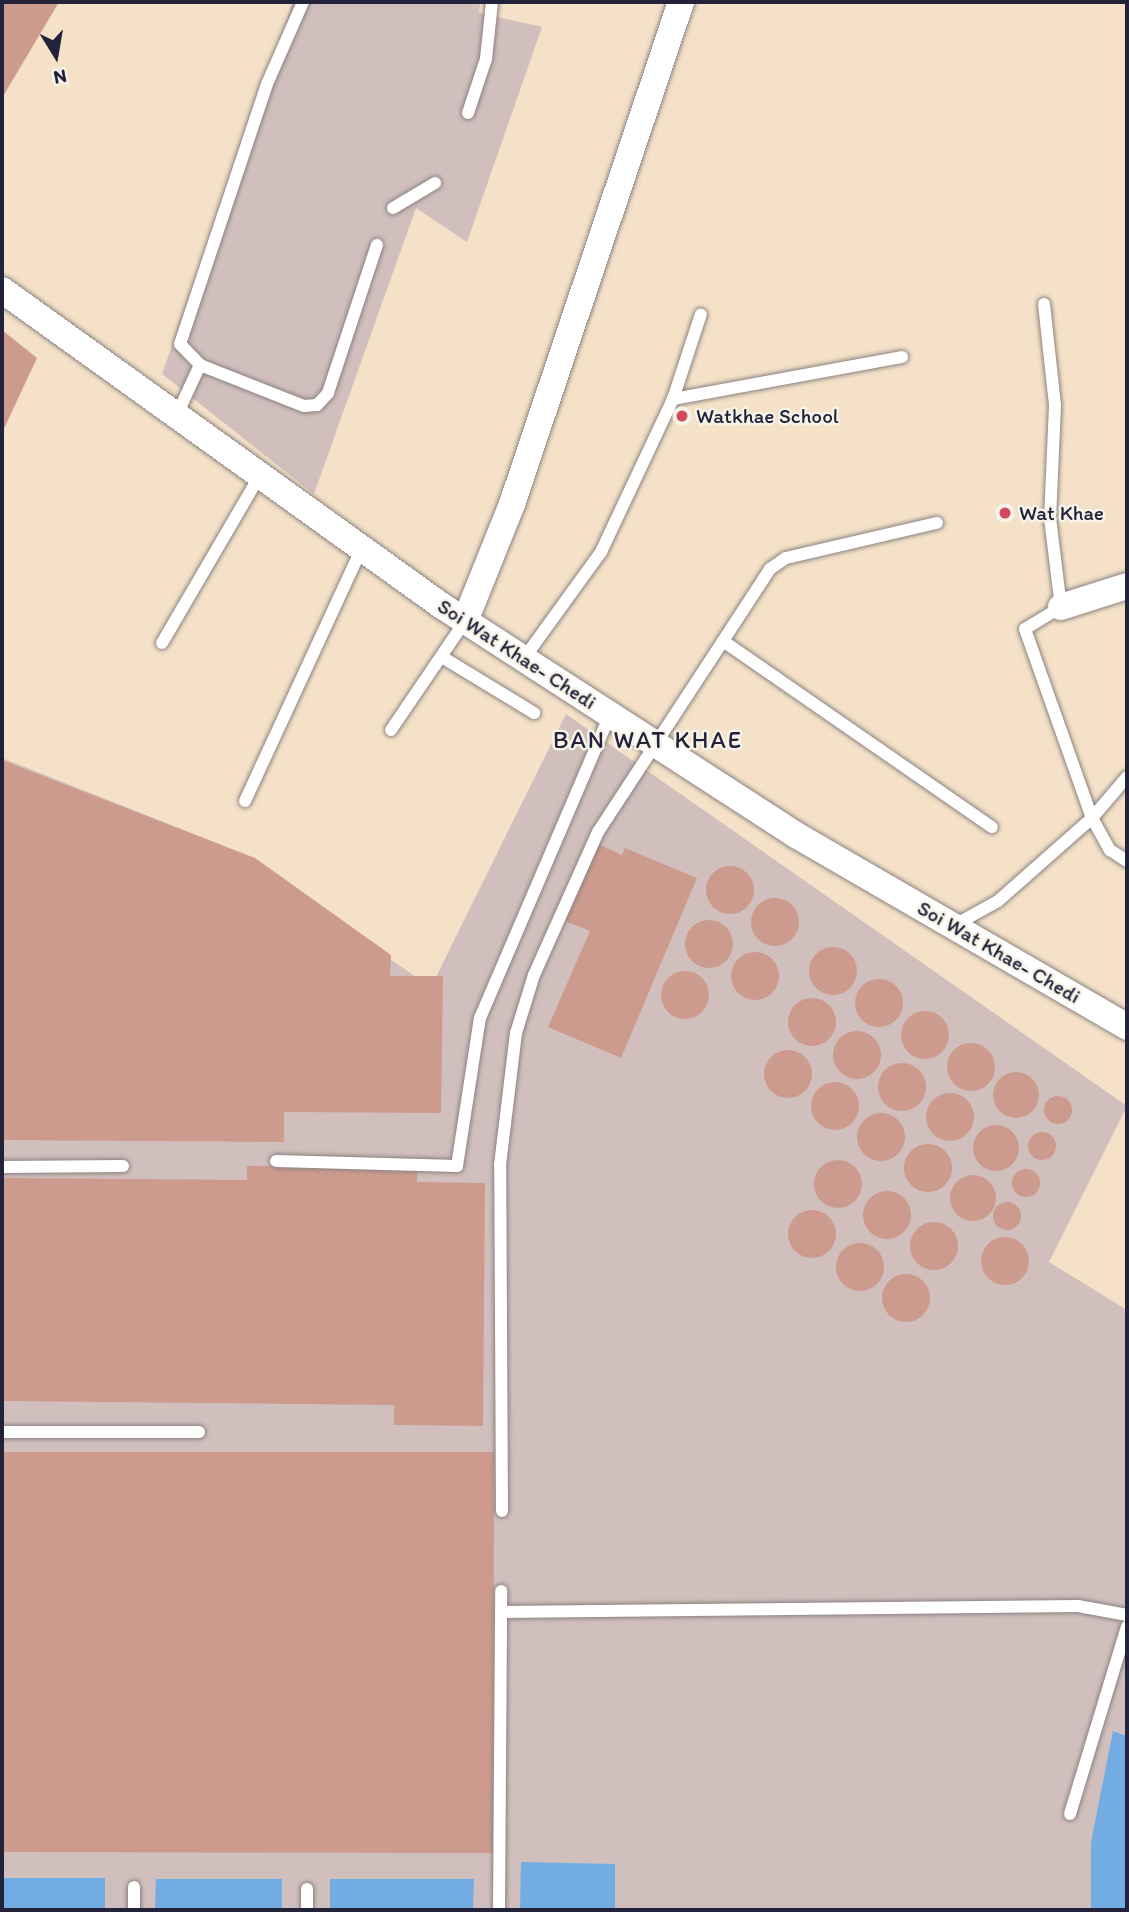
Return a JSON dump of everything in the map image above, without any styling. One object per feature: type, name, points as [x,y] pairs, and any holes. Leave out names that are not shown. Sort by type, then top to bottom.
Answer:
[{"type":"street","points":[[465,621],[524,468],[681,2]]},
{"type":"street","name":"Soi Wat Khae- Chedi","points":[[2,290],[176,419],[260,475],[465,621],[525,657],[657,745],[953,926],[1127,1027]]},
{"type":"street","points":[[1061,607],[1127,586]]},
{"type":"lane","points":[[303,2],[267,84],[180,334],[186,355],[201,365],[304,406],[317,405],[328,393],[377,245]]},
{"type":"lane","points":[[468,113],[486,59],[492,2]]},
{"type":"lane","points":[[393,208],[435,183]]},
{"type":"lane","points":[[1044,304],[1055,405],[1051,518],[1061,607],[1025,629],[1092,818],[1110,850],[1127,861]]},
{"type":"lane","points":[[525,657],[601,552],[673,399],[701,314]]},
{"type":"lane","points":[[673,399],[902,357]]},
{"type":"lane","points":[[176,419],[201,365]]},
{"type":"lane","points":[[162,643],[260,475]]},
{"type":"lane","points":[[502,1511],[500,1165],[516,1033],[534,975],[598,832],[770,569],[786,558],[937,523]]},
{"type":"lane","points":[[245,801],[362,548]]},
{"type":"lane","points":[[391,730],[465,621]]},
{"type":"lane","points":[[723,641],[992,827]]},
{"type":"lane","points":[[442,657],[534,713]]},
{"type":"lane","points":[[276,1161],[457,1166],[480,1018],[610,715]]},
{"type":"lane","points":[[953,926],[998,901],[1092,818],[1127,776]]},
{"type":"lane","points":[[2,1167],[123,1166]]},
{"type":"lane","points":[[2,1432],[199,1432]]},
{"type":"lane","points":[[499,1910],[502,1591]]},
{"type":"lane","points":[[501,1612],[1078,1606],[1127,1615]]},
{"type":"lane","points":[[1070,1814],[1127,1626]]},
{"type":"lane","points":[[134,1910],[135,1887]]},
{"type":"lane","points":[[307,1889],[307,1910]]},
{"type":"shaded area","points":[[293,2],[480,2],[479,13],[542,27],[467,242],[416,208],[314,494],[162,374]]},
{"type":"shaded area","points":[[566,714],[1127,1106],[1049,1262],[1127,1310],[1127,1736],[1114,1731],[1091,1910],[2,1910],[2,758],[222,845],[431,987]]},
{"type":"water","points":[[1113,1731],[1127,1736],[1127,1910],[1091,1910],[1091,1842]]},
{"type":"water","points":[[521,1862],[615,1864],[615,1910],[520,1910]]},
{"type":"water","points":[[2,1878],[105,1878],[105,1910],[2,1910]]},
{"type":"water","points":[[156,1879],[282,1879],[282,1910],[155,1910]]},
{"type":"water","points":[[330,1879],[474,1879],[473,1910],[330,1910]]},
{"type":"building","points":[[2,2],[59,2],[2,98]]},
{"type":"building","points":[[2,330],[37,358],[2,433]]},
{"type":"building","points":[[2,760],[255,858],[391,955],[390,976],[443,976],[441,1113],[284,1112],[284,1142],[2,1140]]},
{"type":"building","points":[[598,844],[622,855],[625,848],[697,878],[621,1058],[548,1027],[590,931],[565,921]]},
{"type":"building","points":[[730,866],[747,873],[754,890],[747,907],[730,914],[713,907],[706,890],[713,873]]},
{"type":"building","points":[[775,898],[792,905],[799,922],[792,939],[775,946],[758,939],[751,922],[758,905]]},
{"type":"building","points":[[709,920],[726,927],[733,944],[726,961],[709,968],[692,961],[685,944],[692,927]]},
{"type":"building","points":[[833,947],[850,954],[857,971],[850,988],[833,995],[816,988],[809,971],[816,954]]},
{"type":"building","points":[[755,952],[772,959],[779,976],[772,993],[755,1000],[738,993],[731,976],[738,959]]},
{"type":"building","points":[[685,971],[702,978],[709,995],[702,1012],[685,1019],[668,1012],[661,995],[668,978]]},
{"type":"building","points":[[879,979],[896,986],[903,1003],[896,1020],[879,1027],[862,1020],[855,1003],[862,986]]},
{"type":"building","points":[[812,998],[829,1005],[836,1022],[829,1039],[812,1046],[795,1039],[788,1022],[795,1005]]},
{"type":"building","points":[[925,1011],[942,1018],[949,1035],[942,1052],[925,1059],[908,1052],[901,1035],[908,1018]]},
{"type":"building","points":[[857,1031],[874,1038],[881,1055],[874,1072],[857,1079],[840,1072],[833,1055],[840,1038]]},
{"type":"building","points":[[971,1043],[988,1050],[995,1067],[988,1084],[971,1091],[954,1084],[947,1067],[954,1050]]},
{"type":"building","points":[[788,1050],[805,1057],[812,1074],[805,1091],[788,1098],[771,1091],[764,1074],[771,1057]]},
{"type":"building","points":[[902,1063],[919,1070],[926,1087],[919,1104],[902,1111],[885,1104],[878,1087],[885,1070]]},
{"type":"building","points":[[1016,1072],[1033,1078],[1039,1095],[1033,1112],[1016,1118],[999,1112],[993,1095],[999,1078]]},
{"type":"building","points":[[835,1082],[852,1089],[859,1106],[852,1123],[835,1130],[818,1123],[811,1106],[818,1089]]},
{"type":"building","points":[[950,1093],[967,1100],[974,1117],[967,1134],[950,1141],[933,1134],[926,1117],[933,1100]]},
{"type":"building","points":[[1058,1096],[1068,1100],[1072,1110],[1068,1120],[1058,1124],[1048,1120],[1044,1110],[1048,1100]]},
{"type":"building","points":[[881,1113],[898,1120],[905,1137],[898,1154],[881,1161],[864,1154],[857,1137],[864,1120]]},
{"type":"building","points":[[996,1125],[1013,1131],[1019,1148],[1013,1165],[996,1171],[979,1165],[973,1148],[979,1131]]},
{"type":"building","points":[[1042,1132],[1052,1136],[1056,1146],[1052,1156],[1042,1160],[1032,1156],[1028,1146],[1032,1136]]},
{"type":"building","points":[[928,1144],[945,1151],[952,1168],[945,1185],[928,1192],[911,1185],[904,1168],[911,1151]]},
{"type":"building","points":[[838,1160],[855,1167],[862,1184],[855,1201],[838,1208],[821,1201],[814,1184],[821,1167]]},
{"type":"building","points":[[247,1166],[417,1168],[417,1182],[485,1183],[483,1426],[394,1425],[394,1405],[2,1401],[2,1178],[247,1180]]},
{"type":"building","points":[[1026,1169],[1036,1173],[1040,1183],[1036,1193],[1026,1197],[1016,1193],[1012,1183],[1016,1173]]},
{"type":"building","points":[[973,1175],[990,1181],[996,1198],[990,1215],[973,1221],[956,1215],[950,1198],[956,1181]]},
{"type":"building","points":[[887,1191],[904,1198],[911,1215],[904,1232],[887,1239],[870,1232],[863,1215],[870,1198]]},
{"type":"building","points":[[1007,1202],[1017,1206],[1021,1216],[1017,1226],[1007,1230],[997,1226],[993,1216],[997,1206]]},
{"type":"building","points":[[812,1210],[829,1217],[836,1234],[829,1251],[812,1258],[795,1251],[788,1234],[795,1217]]},
{"type":"building","points":[[934,1222],[951,1229],[958,1246],[951,1263],[934,1270],[917,1263],[910,1246],[917,1229]]},
{"type":"building","points":[[1005,1237],[1022,1244],[1029,1261],[1022,1278],[1005,1285],[988,1278],[981,1261],[988,1244]]},
{"type":"building","points":[[860,1243],[877,1250],[884,1267],[877,1284],[860,1291],[843,1284],[836,1267],[843,1250]]},
{"type":"building","points":[[906,1274],[923,1281],[930,1298],[923,1315],[906,1322],[889,1315],[882,1298],[889,1281]]},
{"type":"building","points":[[2,1452],[494,1452],[493,1853],[2,1852]]},
{"type":"place","name":"Watkhae School","points":[[682,416]]},
{"type":"place","name":"Wat Khae","points":[[1005,513]]},
{"type":"district","name":"BAN WAT KHAE","points":[[648,740]]}]
